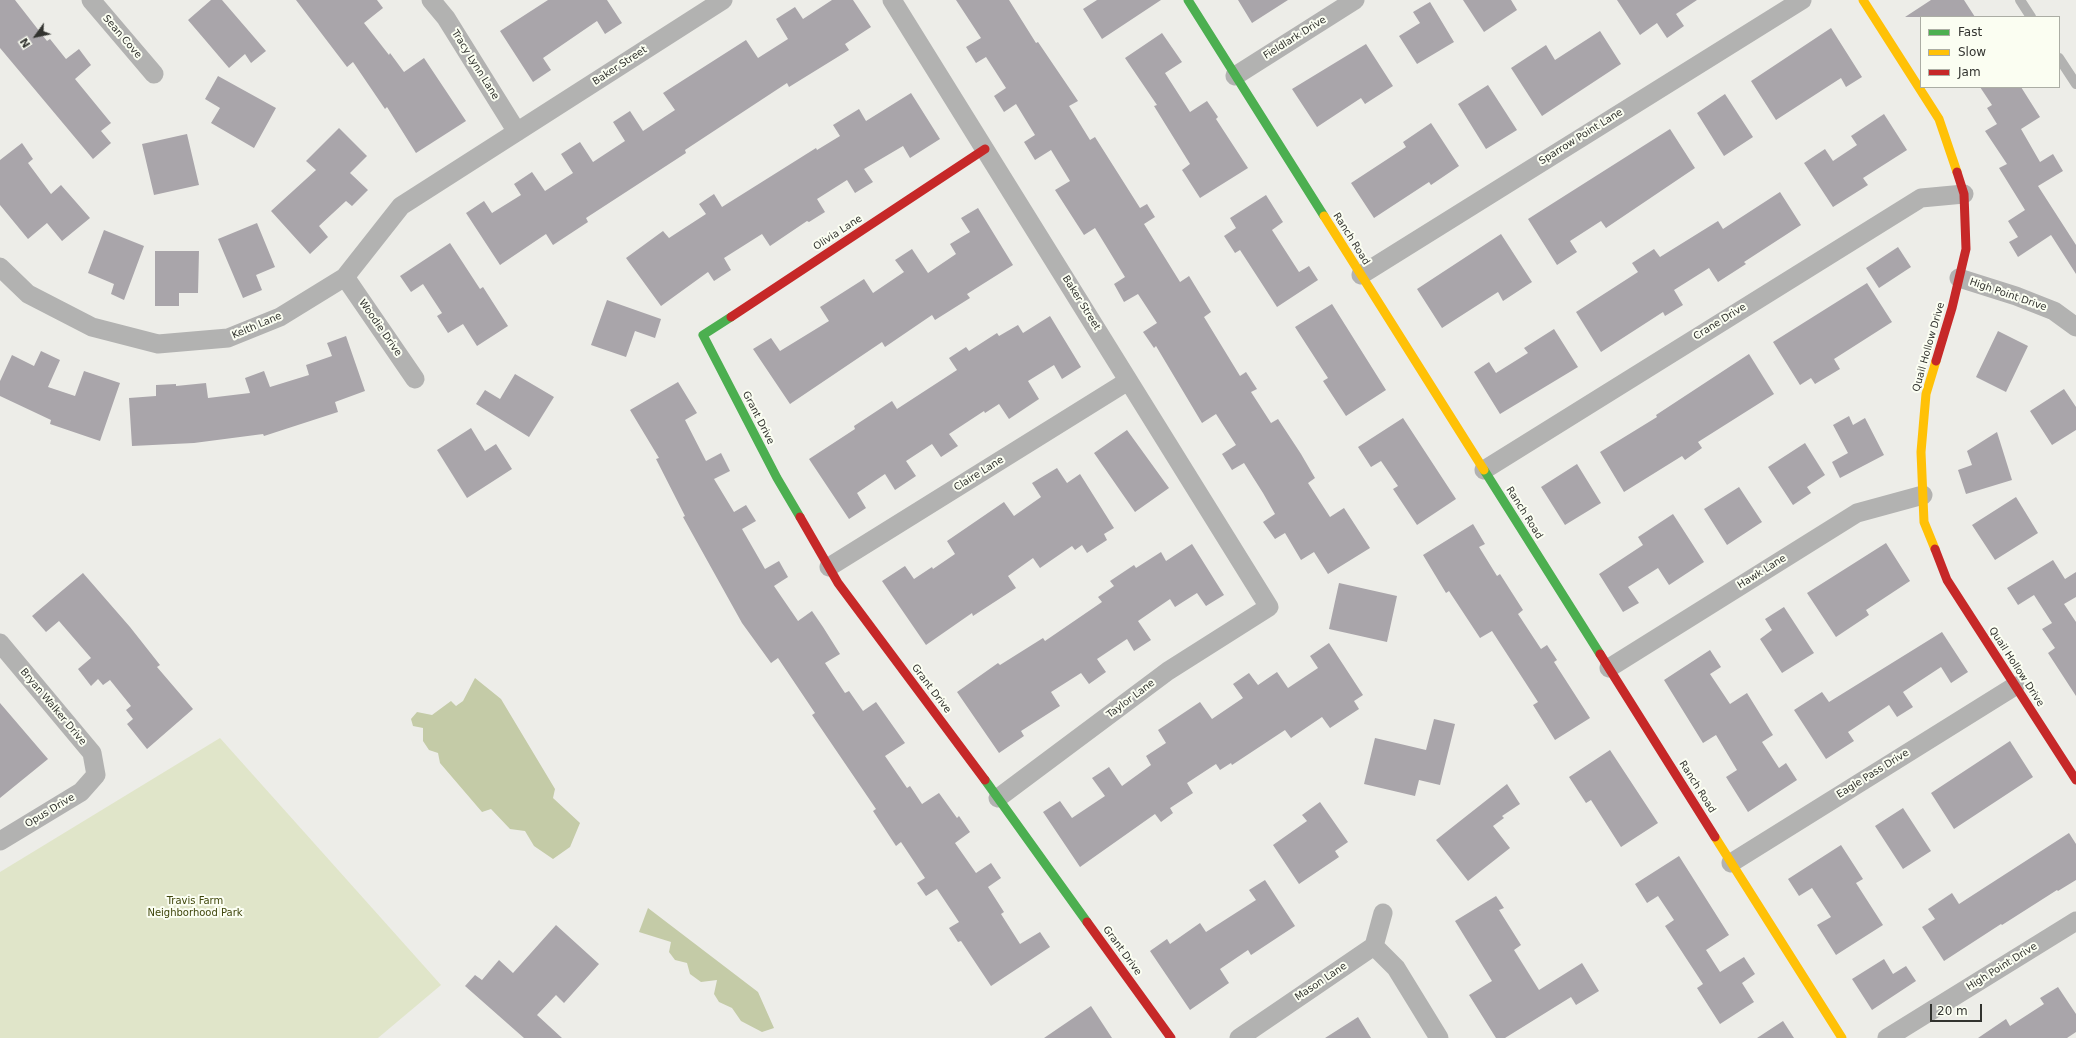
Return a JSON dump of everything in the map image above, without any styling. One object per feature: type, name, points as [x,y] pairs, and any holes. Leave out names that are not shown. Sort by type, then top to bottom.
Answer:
[{"type":"street","name":"Sean Cove","points":[[91,0],[154,74]]},
{"type":"street","name":"Tracy Lynn Lane","points":[[431,0],[446,18],[516,132]]},
{"type":"street","name":"Baker Street","points":[[516,132],[723,0]]},
{"type":"street","name":"Baker Street","points":[[892,0],[1269,608]]},
{"type":"street","name":"Ranch Road","points":[[1188,0],[1842,1038]]},
{"type":"street","name":"Fieldlark Drive","points":[[1235,76],[1355,0]]},
{"type":"street","name":"Sparrow Point Lane","points":[[1361,275],[1802,0]]},
{"type":"street","name":"Quail Hollow Drive","points":[[1863,0],[1938,119],[1964,194],[1966,249],[1926,394],[1921,452],[1924,522],[1947,580],[2076,780]]},
{"type":"street","name":"Keith Lane","points":[[0,267],[28,294],[92,327],[158,344],[228,338],[280,317],[345,277],[401,206],[516,132]]},
{"type":"street","name":"Olivia Lane","points":[[703,335],[985,149]]},
{"type":"street","name":"Crane Drive","points":[[1484,470],[1921,198],[1964,194]]},
{"type":"street","name":"Woodie Drive","points":[[345,277],[416,379]]},
{"type":"street","name":"High Point Drive","points":[[1959,278],[2016,296],[2054,311],[2076,327]]},
{"type":"street","name":"Grant Drive","points":[[703,335],[777,478],[843,589],[998,798],[1171,1038]]},
{"type":"street","name":"Claire Lane","points":[[829,567],[1128,380]]},
{"type":"street","name":"Hawk Lane","points":[[1609,668],[1857,513],[1923,496]]},
{"type":"street","name":"Taylor Lane","points":[[998,798],[1168,671],[1269,608]]},
{"type":"street","name":"Bryan Walker Drive","points":[[0,643],[92,753],[96,775]]},
{"type":"street","name":"Eagle Pass Drive","points":[[1731,863],[2016,686]]},
{"type":"street","name":"Opus Drive","points":[[0,841],[81,792],[96,775]]},
{"type":"street","points":[[1383,913],[1374,946],[1396,968],[1439,1038]]},
{"type":"street","name":"High Point Drive","points":[[1887,1038],[2076,921]]},
{"type":"street","name":"Mason Lane","points":[[1239,1038],[1374,946]]},
{"type":"lane","points":[[2020,0],[2031,16]]},
{"type":"lane","points":[[2060,60],[2076,84]]},
{"type":"green space","name":"Travis Farm Neighborhood Park","points":[[220,738],[441,985],[378,1038],[0,1038],[0,872]]},
{"type":"shaded area","points":[[475,678],[501,699],[555,789],[553,798],[580,823],[570,847],[553,859],[534,846],[525,831],[510,829],[491,809],[482,812],[440,763],[438,753],[429,750],[423,741],[423,728],[413,726],[411,719],[417,712],[432,715],[451,701],[456,706],[463,701]]},
{"type":"shaded area","points":[[648,908],[758,992],[774,1028],[762,1032],[741,1021],[732,1008],[719,1002],[714,994],[717,980],[701,982],[690,974],[687,963],[675,960],[669,952],[671,942],[639,932]]},
{"type":"building","points":[[0,0],[15,0],[47,41],[50,39],[66,59],[79,49],[91,65],[75,79],[111,123],[101,131],[111,143],[93,159],[0,48]]},
{"type":"building","points":[[211,0],[222,0],[266,51],[251,63],[245,54],[229,68],[188,20]]},
{"type":"building","points":[[296,0],[377,0],[383,8],[364,23],[404,72],[424,58],[466,121],[416,153],[387,107],[385,109],[353,62],[347,67]]},
{"type":"building","points":[[548,0],[607,0],[622,23],[605,34],[597,21],[543,58],[551,70],[533,82],[500,31]]},
{"type":"building","points":[[832,0],[853,0],[871,27],[845,44],[849,50],[789,87],[787,83],[685,150],[686,153],[586,218],[588,222],[553,245],[546,234],[500,265],[466,213],[484,201],[492,213],[521,195],[514,184],[532,172],[545,191],[573,173],[561,154],[580,142],[593,162],[625,141],[613,122],[630,111],[643,131],[675,110],[663,93],[746,40],[758,58],[788,39],[776,19],[795,7],[803,19]]},
{"type":"building","points":[[956,0],[1009,0],[1036,43],[1038,42],[1078,101],[1069,106],[1090,140],[1095,137],[1140,208],[1147,204],[1155,217],[1144,224],[1180,282],[1189,276],[1211,312],[1204,317],[1240,376],[1246,372],[1257,389],[1251,392],[1271,423],[1278,419],[1301,454],[1315,478],[1308,483],[1330,517],[1344,508],[1370,548],[1328,574],[1314,552],[1301,560],[1285,533],[1275,539],[1263,522],[1275,514],[1263,493],[1244,463],[1232,470],[1222,454],[1236,445],[1216,414],[1202,423],[1156,346],[1154,348],[1143,332],[1157,323],[1138,294],[1124,302],[1114,284],[1125,277],[1095,228],[1084,235],[1055,190],[1070,181],[1051,150],[1035,160],[1024,142],[1035,135],[1016,104],[1004,112],[994,96],[1006,88],[986,57],[976,63],[966,47],[981,38]]},
{"type":"building","points":[[1097,0],[1161,0],[1102,39],[1083,9]]},
{"type":"building","points":[[1238,0],[1288,0],[1252,23]]},
{"type":"building","points":[[1463,0],[1511,0],[1517,10],[1484,32]]},
{"type":"building","points":[[1617,0],[1697,0],[1676,14],[1684,26],[1667,38],[1657,23],[1640,35]]},
{"type":"building","points":[[1931,0],[1964,0],[1974,16],[1920,16],[1905,17]]},
{"type":"building","points":[[1430,2],[1454,42],[1417,64],[1399,36],[1420,23],[1413,12]]},
{"type":"building","points":[[1831,28],[1862,77],[1846,87],[1841,78],[1776,120],[1751,81]]},
{"type":"building","points":[[1600,31],[1621,64],[1542,116],[1511,68],[1546,45],[1555,60]]},
{"type":"building","points":[[1162,33],[1182,62],[1165,73],[1190,112],[1207,101],[1218,117],[1216,119],[1248,168],[1200,198],[1182,170],[1190,164],[1154,106],[1157,105],[1125,58]]},
{"type":"building","points":[[1366,44],[1393,86],[1365,104],[1361,98],[1317,127],[1292,89]]},
{"type":"building","points":[[218,76],[276,108],[254,148],[211,123],[220,108],[205,99]]},
{"type":"building","points":[[1488,85],[1517,130],[1486,149],[1458,104]]},
{"type":"building","points":[[1981,88],[2022,88],[2040,117],[2021,129],[2040,162],[2053,154],[2063,171],[2038,186],[2076,245],[2076,274],[2051,235],[2018,257],[2009,242],[2018,237],[2008,221],[2025,210],[1999,168],[2007,164],[1985,131],[1997,124],[1987,108],[1992,105]]},
{"type":"building","points":[[911,93],[940,139],[910,158],[903,146],[864,169],[873,182],[855,193],[847,180],[817,199],[825,212],[809,222],[807,221],[770,246],[762,234],[724,258],[731,270],[714,281],[708,272],[661,306],[626,258],[663,231],[669,238],[706,214],[699,204],[714,194],[722,207],[816,148],[817,150],[840,136],[833,125],[859,109],[866,121]]},
{"type":"building","points":[[1725,94],[1753,137],[1724,156],[1697,113]]},
{"type":"building","points":[[1884,114],[1907,150],[1863,178],[1868,185],[1833,207],[1804,163],[1825,149],[1833,161],[1857,145],[1851,136]]},
{"type":"building","points":[[1431,123],[1459,166],[1431,185],[1429,182],[1374,218],[1351,183],[1406,147],[1403,142]]},
{"type":"building","points":[[339,128],[367,156],[350,173],[368,190],[352,206],[346,201],[319,226],[328,237],[310,254],[271,211],[316,170],[306,161]]},
{"type":"building","points":[[1670,129],[1695,168],[1606,228],[1601,221],[1570,241],[1577,252],[1557,265],[1528,219]]},
{"type":"building","points":[[187,134],[199,185],[154,195],[142,144]]},
{"type":"building","points":[[22,143],[33,159],[28,163],[51,194],[61,185],[90,218],[62,241],[47,223],[28,239],[0,205],[0,160]]},
{"type":"building","points":[[1780,192],[1801,225],[1744,262],[1746,264],[1718,282],[1709,268],[1674,290],[1683,305],[1665,316],[1663,312],[1601,352],[1576,312],[1638,272],[1632,263],[1654,249],[1660,257],[1718,221],[1723,229]]},
{"type":"building","points":[[1266,195],[1283,222],[1272,230],[1299,272],[1309,266],[1318,280],[1277,307],[1240,250],[1235,253],[1224,236],[1236,228],[1230,218]]},
{"type":"building","points":[[978,208],[1013,265],[967,294],[970,298],[935,320],[932,315],[885,347],[882,342],[790,404],[753,349],[771,338],[780,351],[829,321],[820,307],[864,279],[873,293],[904,272],[895,260],[912,249],[928,273],[956,254],[950,244],[970,232],[961,218]]},
{"type":"building","points":[[257,223],[275,267],[256,275],[262,290],[243,298],[218,239]]},
{"type":"building","points":[[104,230],[144,246],[124,300],[111,294],[114,284],[88,273]]},
{"type":"building","points":[[1501,234],[1532,282],[1503,301],[1498,292],[1442,328],[1417,289]]},
{"type":"building","points":[[450,243],[480,289],[483,287],[508,326],[477,346],[463,324],[448,333],[437,316],[442,313],[423,284],[411,292],[400,276]]},
{"type":"building","points":[[1898,247],[1911,267],[1879,288],[1866,268]]},
{"type":"building","points":[[155,251],[199,251],[198,293],[179,293],[179,306],[155,306]]},
{"type":"building","points":[[1867,283],[1892,322],[1834,359],[1840,369],[1815,384],[1811,378],[1800,385],[1773,342]]},
{"type":"building","points":[[607,300],[661,319],[655,338],[635,331],[626,357],[591,345]]},
{"type":"building","points":[[1332,304],[1386,390],[1346,416],[1323,381],[1328,378],[1295,327]]},
{"type":"building","points":[[1050,316],[1081,367],[1062,379],[1054,365],[1028,381],[1039,399],[1009,419],[999,404],[985,413],[984,411],[949,434],[958,446],[941,457],[932,444],[906,461],[916,476],[895,490],[885,474],[857,493],[866,508],[849,519],[809,459],[855,429],[854,426],[892,401],[897,409],[957,370],[949,358],[966,347],[969,351],[997,333],[999,336],[1018,325],[1023,333]]},
{"type":"building","points":[[1554,329],[1578,367],[1500,414],[1474,372],[1489,362],[1496,373],[1528,353],[1524,348]]},
{"type":"building","points":[[1998,331],[2028,346],[2006,392],[1976,377]]},
{"type":"building","points":[[346,336],[365,391],[335,402],[338,412],[264,436],[263,434],[194,443],[132,446],[129,398],[156,396],[156,385],[176,384],[176,386],[206,383],[208,398],[250,393],[245,378],[264,371],[270,387],[309,375],[306,365],[332,356],[327,343]]},
{"type":"building","points":[[41,351],[60,360],[48,387],[75,396],[84,371],[120,383],[100,441],[50,424],[51,420],[0,396],[0,381],[12,355],[34,366]]},
{"type":"building","points":[[1749,354],[1774,394],[1698,442],[1702,448],[1685,460],[1682,456],[1624,492],[1600,452],[1657,417],[1656,415]]},
{"type":"building","points":[[515,374],[554,397],[529,437],[476,404],[485,390],[500,399]]},
{"type":"building","points":[[678,382],[697,413],[685,420],[706,461],[721,453],[730,471],[714,479],[734,512],[746,505],[756,521],[742,529],[765,569],[779,561],[788,577],[774,586],[798,621],[812,611],[823,627],[840,654],[825,663],[845,693],[849,691],[863,711],[876,702],[905,743],[885,756],[907,788],[910,786],[922,804],[939,793],[957,818],[959,816],[970,832],[955,843],[976,873],[991,863],[1001,878],[988,887],[1004,912],[1001,914],[1020,944],[1040,932],[1050,947],[991,986],[961,941],[958,942],[949,928],[959,922],[937,889],[926,896],[917,883],[925,878],[901,842],[896,846],[873,811],[876,809],[812,715],[815,713],[778,658],[771,663],[742,623],[683,517],[685,516],[656,459],[659,458],[630,410]]},
{"type":"building","points":[[2064,389],[2076,407],[2076,430],[2052,445],[2030,411]]},
{"type":"building","points":[[1849,416],[1853,425],[1865,418],[1884,455],[1840,478],[1832,462],[1848,453],[1833,425]]},
{"type":"building","points":[[1403,418],[1456,499],[1417,525],[1393,489],[1398,486],[1381,461],[1371,467],[1358,447]]},
{"type":"building","points":[[471,428],[485,451],[496,444],[512,469],[467,498],[437,450]]},
{"type":"building","points":[[1127,430],[1169,488],[1135,512],[1094,453]]},
{"type":"building","points":[[1997,432],[2012,480],[1966,494],[1958,470],[1972,465],[1967,451]]},
{"type":"building","points":[[1805,443],[1825,475],[1807,487],[1811,493],[1793,505],[1768,467]]},
{"type":"building","points":[[1577,464],[1601,503],[1565,525],[1541,487]]},
{"type":"building","points":[[1057,468],[1067,483],[1080,474],[1114,528],[1104,534],[1107,540],[1087,553],[1082,545],[1075,550],[1072,546],[1040,568],[1033,558],[1008,576],[1016,588],[973,616],[972,613],[926,645],[882,581],[905,566],[914,579],[932,567],[933,569],[955,554],[947,541],[1004,502],[1014,516],[1041,497],[1032,483]]},
{"type":"building","points":[[1739,487],[1762,522],[1727,545],[1704,509]]},
{"type":"building","points":[[2016,497],[2038,533],[1995,560],[1972,525]]},
{"type":"building","points":[[1673,514],[1704,562],[1669,585],[1658,568],[1628,587],[1639,603],[1623,612],[1599,574],[1643,545],[1638,537]]},
{"type":"building","points":[[1473,524],[1485,544],[1479,547],[1497,576],[1500,574],[1523,610],[1518,614],[1541,649],[1547,645],[1557,660],[1554,662],[1590,718],[1555,740],[1533,705],[1538,702],[1492,631],[1480,638],[1449,591],[1446,593],[1423,555]]},
{"type":"building","points":[[1886,543],[1910,581],[1866,610],[1869,615],[1836,637],[1807,593]]},
{"type":"building","points":[[1192,544],[1224,595],[1206,606],[1197,593],[1175,607],[1170,599],[1138,621],[1151,640],[1134,651],[1127,639],[1097,659],[1106,672],[1089,684],[1081,673],[1051,692],[1060,706],[1021,731],[1024,736],[999,753],[957,692],[998,663],[1000,665],[1043,638],[1045,641],[1102,602],[1098,597],[1114,586],[1110,581],[1134,565],[1136,568],[1161,552],[1166,561]]},
{"type":"building","points":[[2053,560],[2065,579],[2076,572],[2076,597],[2064,604],[2076,622],[2076,696],[2048,653],[2055,648],[2042,629],[2052,623],[2034,595],[2018,605],[2007,588]]},
{"type":"building","points":[[83,573],[130,627],[160,665],[157,667],[193,709],[147,749],[127,724],[133,719],[126,710],[131,706],[110,680],[103,685],[98,679],[91,686],[78,669],[91,658],[59,621],[46,632],[32,616]]},
{"type":"building","points":[[1339,583],[1397,596],[1387,642],[1329,629]]},
{"type":"building","points":[[1784,607],[1814,653],[1782,673],[1760,639],[1772,630],[1765,619]]},
{"type":"building","points":[[1942,632],[1968,672],[1951,683],[1941,667],[1903,692],[1913,707],[1897,717],[1889,705],[1848,732],[1854,741],[1826,759],[1794,710],[1822,692],[1829,702]]},
{"type":"building","points":[[1329,643],[1363,695],[1354,701],[1359,709],[1330,728],[1322,717],[1291,738],[1285,730],[1232,765],[1231,763],[1220,770],[1216,764],[1187,783],[1193,793],[1170,808],[1173,813],[1161,822],[1155,814],[1080,867],[1043,812],[1060,801],[1072,818],[1105,796],[1092,778],[1109,767],[1122,786],[1151,765],[1146,756],[1166,743],[1158,730],[1200,702],[1212,719],[1243,698],[1233,684],[1249,673],[1258,685],[1277,672],[1288,688],[1318,668],[1310,656]]},
{"type":"building","points":[[1710,650],[1721,667],[1710,674],[1730,704],[1747,693],[1773,735],[1762,742],[1779,768],[1786,763],[1797,780],[1748,812],[1726,777],[1737,770],[1716,735],[1703,743],[1664,680]]},
{"type":"building","points":[[0,703],[48,759],[0,798]]},
{"type":"building","points":[[1434,719],[1455,724],[1440,785],[1419,780],[1415,796],[1364,784],[1375,738],[1426,750]]},
{"type":"building","points":[[2010,741],[2033,777],[1954,829],[1931,793]]},
{"type":"building","points":[[1610,750],[1658,823],[1621,847],[1591,800],[1586,803],[1569,777]]},
{"type":"building","points":[[1507,784],[1520,804],[1502,816],[1504,818],[1493,826],[1510,848],[1468,881],[1436,840]]},
{"type":"building","points":[[1320,802],[1348,842],[1335,851],[1339,857],[1299,884],[1273,845],[1307,821],[1302,815]]},
{"type":"building","points":[[1903,808],[1931,851],[1903,869],[1875,826]]},
{"type":"building","points":[[2069,833],[2076,844],[2076,880],[2058,891],[2057,890],[2002,925],[2001,924],[1944,961],[1922,927],[1935,919],[1928,909],[1952,893],[1959,904]]},
{"type":"building","points":[[1841,845],[1863,879],[1856,883],[1883,925],[1836,955],[1817,925],[1831,917],[1812,888],[1799,896],[1788,879]]},
{"type":"building","points":[[1679,856],[1729,935],[1706,950],[1720,972],[1744,957],[1755,974],[1742,983],[1754,1002],[1720,1024],[1697,988],[1703,984],[1665,926],[1674,920],[1658,896],[1647,903],[1635,884]]},
{"type":"building","points":[[1265,880],[1295,926],[1251,955],[1248,950],[1220,969],[1229,983],[1190,1010],[1150,951],[1167,939],[1170,944],[1200,923],[1206,932],[1256,900],[1249,890]]},
{"type":"building","points":[[1496,896],[1504,908],[1499,910],[1521,945],[1514,950],[1539,990],[1582,963],[1599,991],[1576,1005],[1571,997],[1505,1038],[1496,1038],[1469,995],[1492,981],[1455,921]]},
{"type":"building","points":[[556,925],[599,964],[564,1003],[556,995],[537,1015],[562,1038],[524,1038],[465,986],[475,975],[482,980],[499,960],[513,973]]},
{"type":"building","points":[[1884,959],[1893,974],[1906,966],[1916,981],[1872,1010],[1852,979]]},
{"type":"building","points":[[2058,987],[2076,1014],[2076,1032],[2067,1038],[1978,1038],[2006,1019],[2010,1026],[2044,1004],[2040,998]]},
{"type":"building","points":[[1091,1006],[1112,1038],[1044,1038]]},
{"type":"building","points":[[1358,1017],[1371,1038],[1325,1038]]},
{"type":"building","points":[[1783,1021],[1794,1038],[1757,1038]]},
{"type":"traffic: fast","points":[[1188,0],[1324,216]]},
{"type":"traffic: fast","points":[[731,317],[703,335],[777,478],[800,517]]},
{"type":"traffic: fast","points":[[1484,470],[1600,654]]},
{"type":"traffic: fast","points":[[985,780],[1087,922]]},
{"type":"traffic: slow","points":[[1863,0],[1939,119],[1957,172]]},
{"type":"traffic: slow","points":[[1324,216],[1484,470]]},
{"type":"traffic: slow","points":[[1935,549],[1924,522],[1921,452],[1926,394],[1936,361]]},
{"type":"traffic: slow","points":[[1715,837],[1842,1038]]},
{"type":"traffic: jam","points":[[731,317],[985,149]]},
{"type":"traffic: jam","points":[[1936,361],[1952,308],[1966,249],[1964,194],[1957,172]]},
{"type":"traffic: jam","points":[[800,517],[838,583],[985,780]]},
{"type":"traffic: jam","points":[[1935,549],[1947,580],[2076,780]]},
{"type":"traffic: jam","points":[[1600,654],[1715,837]]},
{"type":"traffic: jam","points":[[1087,922],[1171,1038]]}]
